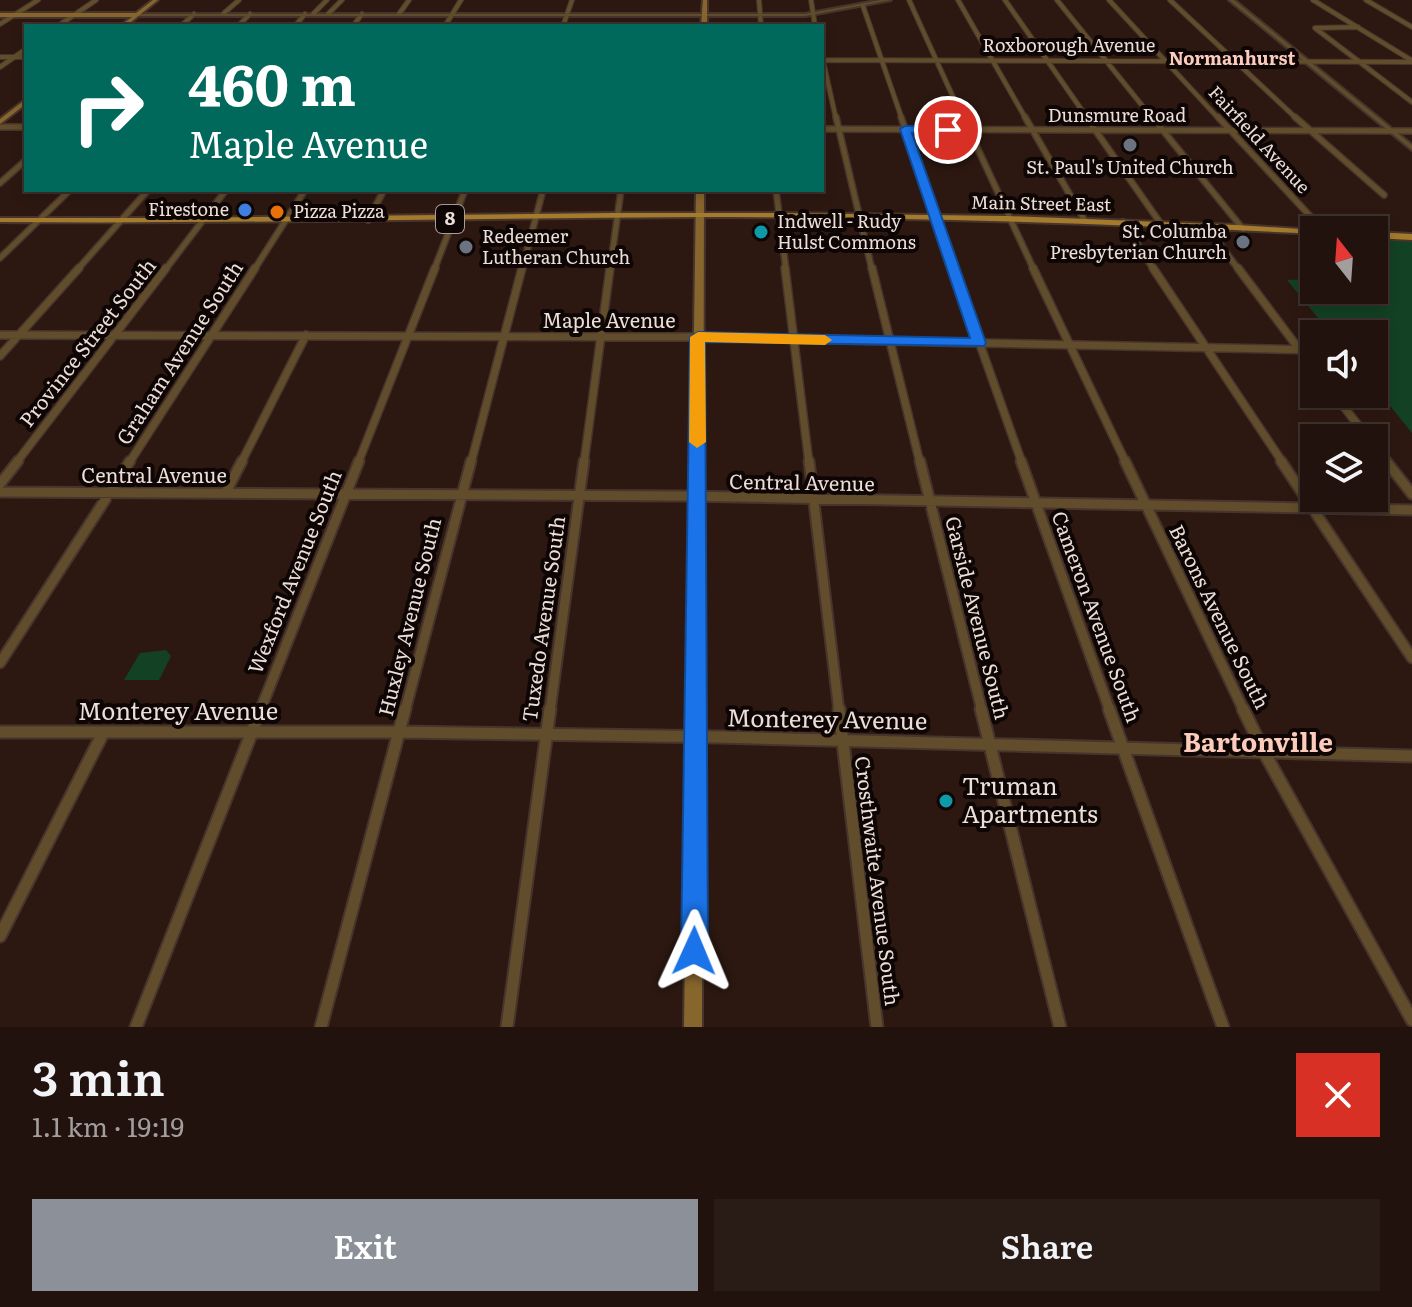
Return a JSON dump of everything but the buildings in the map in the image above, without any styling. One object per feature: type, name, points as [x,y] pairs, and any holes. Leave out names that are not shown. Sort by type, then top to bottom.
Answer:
[{"type":"main road","points":[[126,24],[156,0]]},
{"type":"main road","points":[[704,24],[705,0]]},
{"type":"main road","points":[[0,15],[137,15]]},
{"type":"main road","points":[[0,124],[24,103]]},
{"type":"main road","points":[[693,1027],[700,192]]},
{"type":"main road","name":"Main Street East","points":[[0,220],[284,221],[779,215],[1123,222],[1300,231]]},
{"type":"main road","points":[[1388,236],[1412,237]]},
{"type":"street","points":[[0,24],[38,0]]},
{"type":"street","points":[[61,24],[96,0]]},
{"type":"street","points":[[223,14],[239,0]]},
{"type":"street","points":[[313,14],[327,0]]},
{"type":"street","points":[[328,14],[342,0]]},
{"type":"street","points":[[399,14],[409,0]]},
{"type":"street","points":[[446,24],[461,0]]},
{"type":"street","points":[[564,24],[572,0]]},
{"type":"street","points":[[759,0],[761,24]]},
{"type":"street","points":[[811,0],[815,24]]},
{"type":"street","points":[[137,15],[813,15],[889,0]]},
{"type":"street","name":"Barons Avenue South","points":[[909,0],[1010,220],[1264,752],[1412,1020]]},
{"type":"street","points":[[958,0],[1085,221]]},
{"type":"street","points":[[1005,0],[1161,224]]},
{"type":"street","points":[[1057,0],[1243,229]]},
{"type":"street","name":"Fairfield Avenue","points":[[1109,0],[1310,216]]},
{"type":"street","points":[[1170,0],[1309,130],[1384,195]]},
{"type":"street","points":[[1231,0],[1412,148]]},
{"type":"street","points":[[1313,0],[1412,61]]},
{"type":"street","points":[[1366,0],[1412,27]]},
{"type":"street","name":"Cameron Avenue South","points":[[862,3],[979,343],[1223,1027]]},
{"type":"street","points":[[183,24],[194,14]]},
{"type":"street","points":[[240,24],[250,14]]},
{"type":"street","points":[[297,24],[305,14]]},
{"type":"street","points":[[354,24],[362,14]]},
{"type":"street","points":[[1358,27],[1315,29],[1412,102]]},
{"type":"street","points":[[0,67],[24,50]]},
{"type":"street","points":[[0,57],[24,57]]},
{"type":"street","name":"Roxborough Avenue","points":[[824,58],[1412,61]]},
{"type":"street","name":"Garside Avenue South","points":[[824,67],[1060,1027]]},
{"type":"street","points":[[0,124],[24,127]]},
{"type":"street","name":"Dunsmure Road","points":[[824,129],[1412,131]]},
{"type":"street","points":[[0,183],[24,162]]},
{"type":"street","points":[[0,258],[68,192]]},
{"type":"street","points":[[0,356],[146,192]]},
{"type":"street","name":"Province Street South","points":[[0,484],[224,192]]},
{"type":"street","name":"Graham Avenue South","points":[[0,663],[304,192]]},
{"type":"street","points":[[368,220],[383,192]]},
{"type":"street","name":"Wexford Avenue South","points":[[136,1027],[464,192]]},
{"type":"street","name":"Huxley Avenue South","points":[[321,1027],[542,192]]},
{"type":"street","name":"Tuxedo Avenue South","points":[[507,1027],[621,192]]},
{"type":"street","name":"Crosthwaite Avenue South","points":[[776,192],[877,1027]]},
{"type":"street","points":[[1123,222],[1300,489]]},
{"type":"street","points":[[1207,227],[1299,349]]},
{"type":"street","name":"Maple Avenue","points":[[0,335],[698,337],[1299,349]]},
{"type":"street","points":[[226,492],[306,335]]},
{"type":"street","points":[[1345,408],[1357,424]]},
{"type":"street","points":[[1388,464],[1412,494]]},
{"type":"street","name":"Central Avenue","points":[[0,492],[697,496],[1300,510]]},
{"type":"street","name":"Central Avenue","points":[[1388,510],[1412,510]]},
{"type":"street","points":[[1315,512],[1412,658]]},
{"type":"street","name":"Monterey Avenue","points":[[0,732],[251,731],[695,736],[1412,756]]},
{"type":"street","points":[[0,936],[103,733]]},
{"type":"green space","points":[[1388,239],[1412,240],[1412,433],[1388,403],[1388,320],[1320,320],[1307,304],[1388,304]]},
{"type":"green space","points":[[1287,280],[1300,280],[1300,296]]},
{"type":"green space","points":[[166,650],[171,656],[159,680],[124,680],[140,653]]},
{"type":"slow traffic","points":[[697,442],[698,337],[825,340]]},
{"type":"place","name":"St. Paul's United Church","points":[[1130,145]]},
{"type":"place","name":"Firestone","points":[[245,210]]},
{"type":"place","name":"Pizza Pizza","points":[[277,212]]},
{"type":"place","name":"Indwell - Rudy Hulst Commons","points":[[761,232]]},
{"type":"place","name":"St. Columba Presbyterian Church","points":[[1243,242]]},
{"type":"place","name":"Redeemer Lutheran Church","points":[[466,247]]},
{"type":"place","name":"Truman Apartments","points":[[946,801]]},
{"type":"district","name":"Normanhurst","points":[[1232,59]]},
{"type":"district","name":"Bartonville","points":[[1258,743]]},
{"type":"route","points":[[694,951],[698,337],[979,343],[905,129],[948,130]]}]
